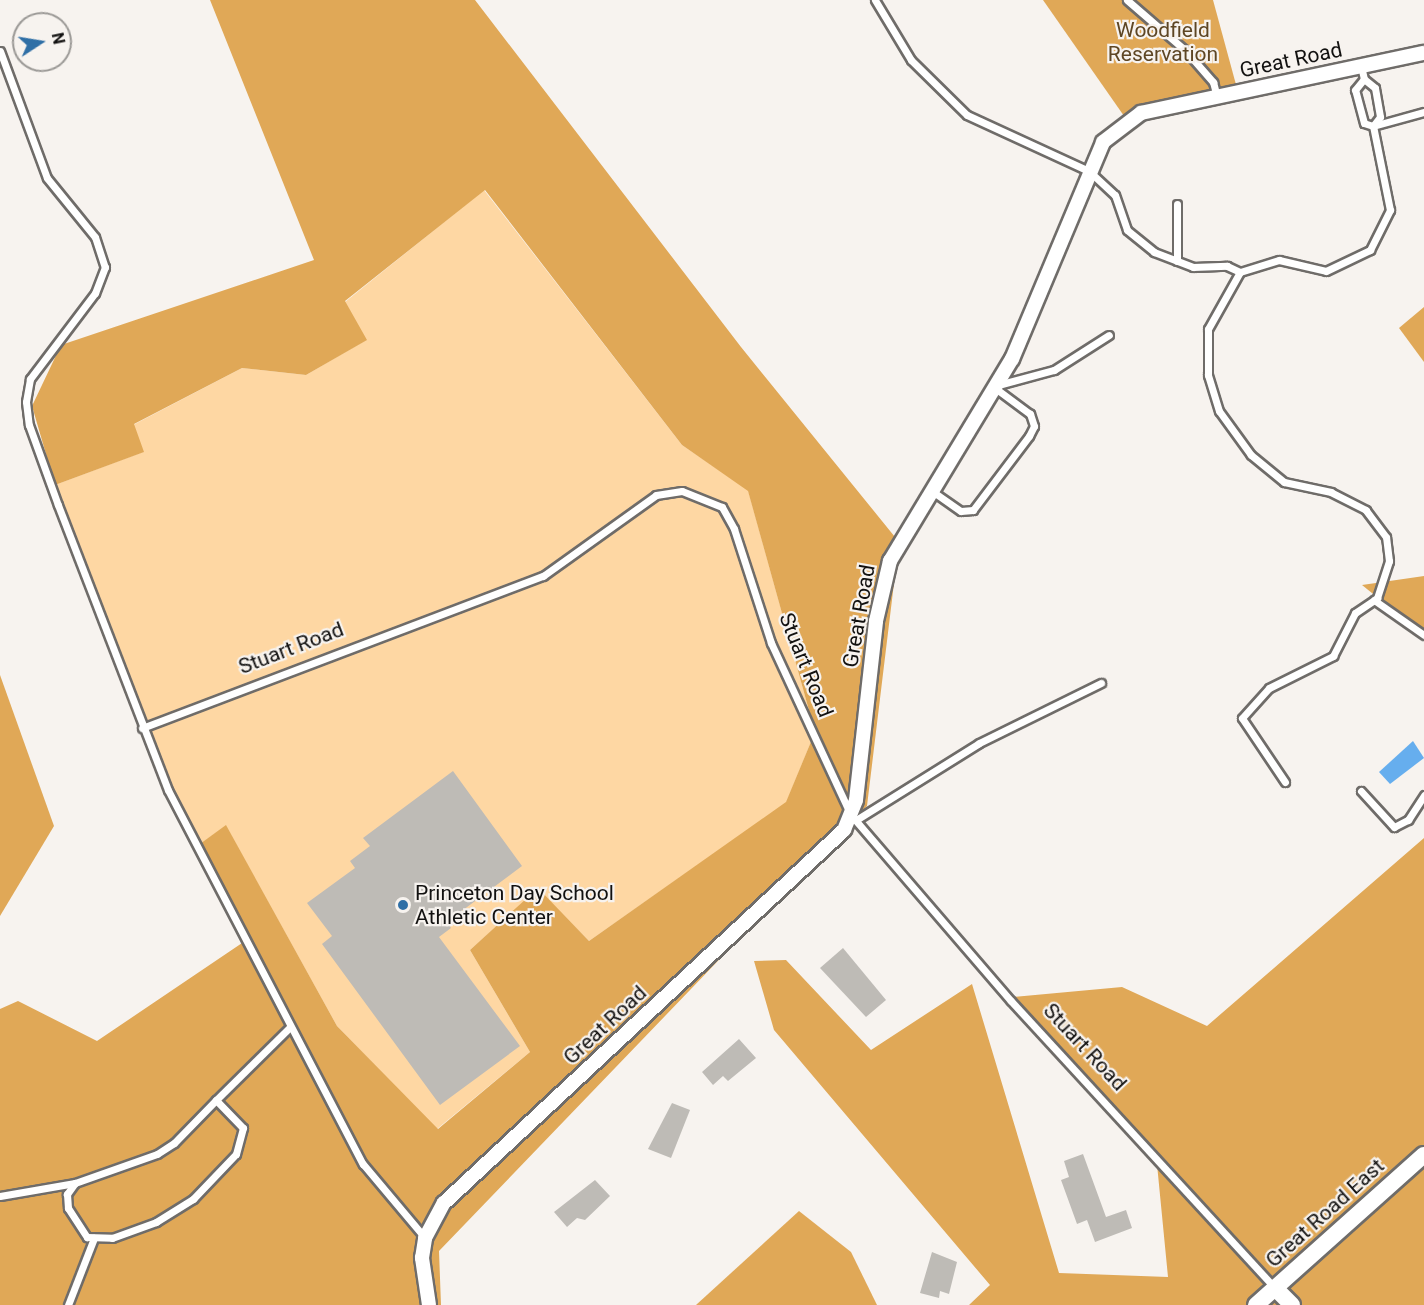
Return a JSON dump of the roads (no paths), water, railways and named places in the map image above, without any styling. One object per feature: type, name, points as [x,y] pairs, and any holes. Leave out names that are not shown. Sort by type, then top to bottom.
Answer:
[{"type":"street","name":"Great Road","points":[[429,1305],[422,1258],[425,1238],[444,1203],[830,846],[854,818],[881,588],[903,531],[996,387],[1103,142],[1126,120],[1217,97],[1362,73],[1424,53]]},
{"type":"street","name":"Great Road East","points":[[1256,1305],[1424,1155]]},
{"type":"street","name":"Stuart Road","points":[[1275,1288],[1292,1305]]},
{"type":"lane","points":[[875,0],[911,60],[967,115],[1089,171],[1115,195],[1127,230],[1141,243],[1193,267],[1227,266],[1240,273]]},
{"type":"lane","points":[[1127,0],[1185,50],[1213,82],[1217,97]]},
{"type":"lane","points":[[0,51],[47,178],[94,237],[105,267],[95,293],[30,379],[26,402],[51,485],[142,728],[168,790],[363,1164],[425,1238]]},
{"type":"lane","points":[[1286,782],[1242,718],[1269,687],[1333,656],[1355,613],[1374,600],[1389,561],[1386,537],[1366,510],[1331,492],[1284,482],[1251,455],[1219,411],[1209,375],[1208,329],[1240,273],[1279,260],[1326,271],[1370,250],[1390,210],[1373,126],[1380,117],[1375,88],[1362,73],[1355,90],[1364,123],[1373,126],[1424,112]]},
{"type":"lane","points":[[1177,204],[1177,261]]},
{"type":"lane","points":[[996,387],[1054,370],[1109,335]]},
{"type":"lane","points":[[930,490],[961,511],[973,510],[1029,436],[1034,426],[1030,414],[996,387]]},
{"type":"lane","name":"Stuart Road","points":[[142,728],[543,576],[635,507],[656,495],[682,491],[722,507],[734,529],[771,643],[854,818],[1011,1000],[1275,1288]]},
{"type":"lane","points":[[1374,600],[1424,635]]},
{"type":"lane","points":[[854,818],[979,743],[1101,683]]},
{"type":"lane","points":[[1361,791],[1394,827],[1408,820],[1424,795]]},
{"type":"lane","points":[[0,1196],[75,1183],[157,1154],[174,1143],[290,1027]]},
{"type":"lane","points":[[75,1183],[67,1194],[68,1208],[87,1237],[112,1238],[156,1222],[193,1198],[236,1154],[243,1128],[216,1100]]},
{"type":"lane","points":[[68,1305],[94,1238]]},
{"type":"water","points":[[1413,741],[1424,758],[1390,784],[1379,772]]},
{"type":"place","name":"Princeton Day School Athletic Center","points":[[403,905]]},
{"type":"park label","name":"Woodfield Reservation","points":[[1163,42]]}]
